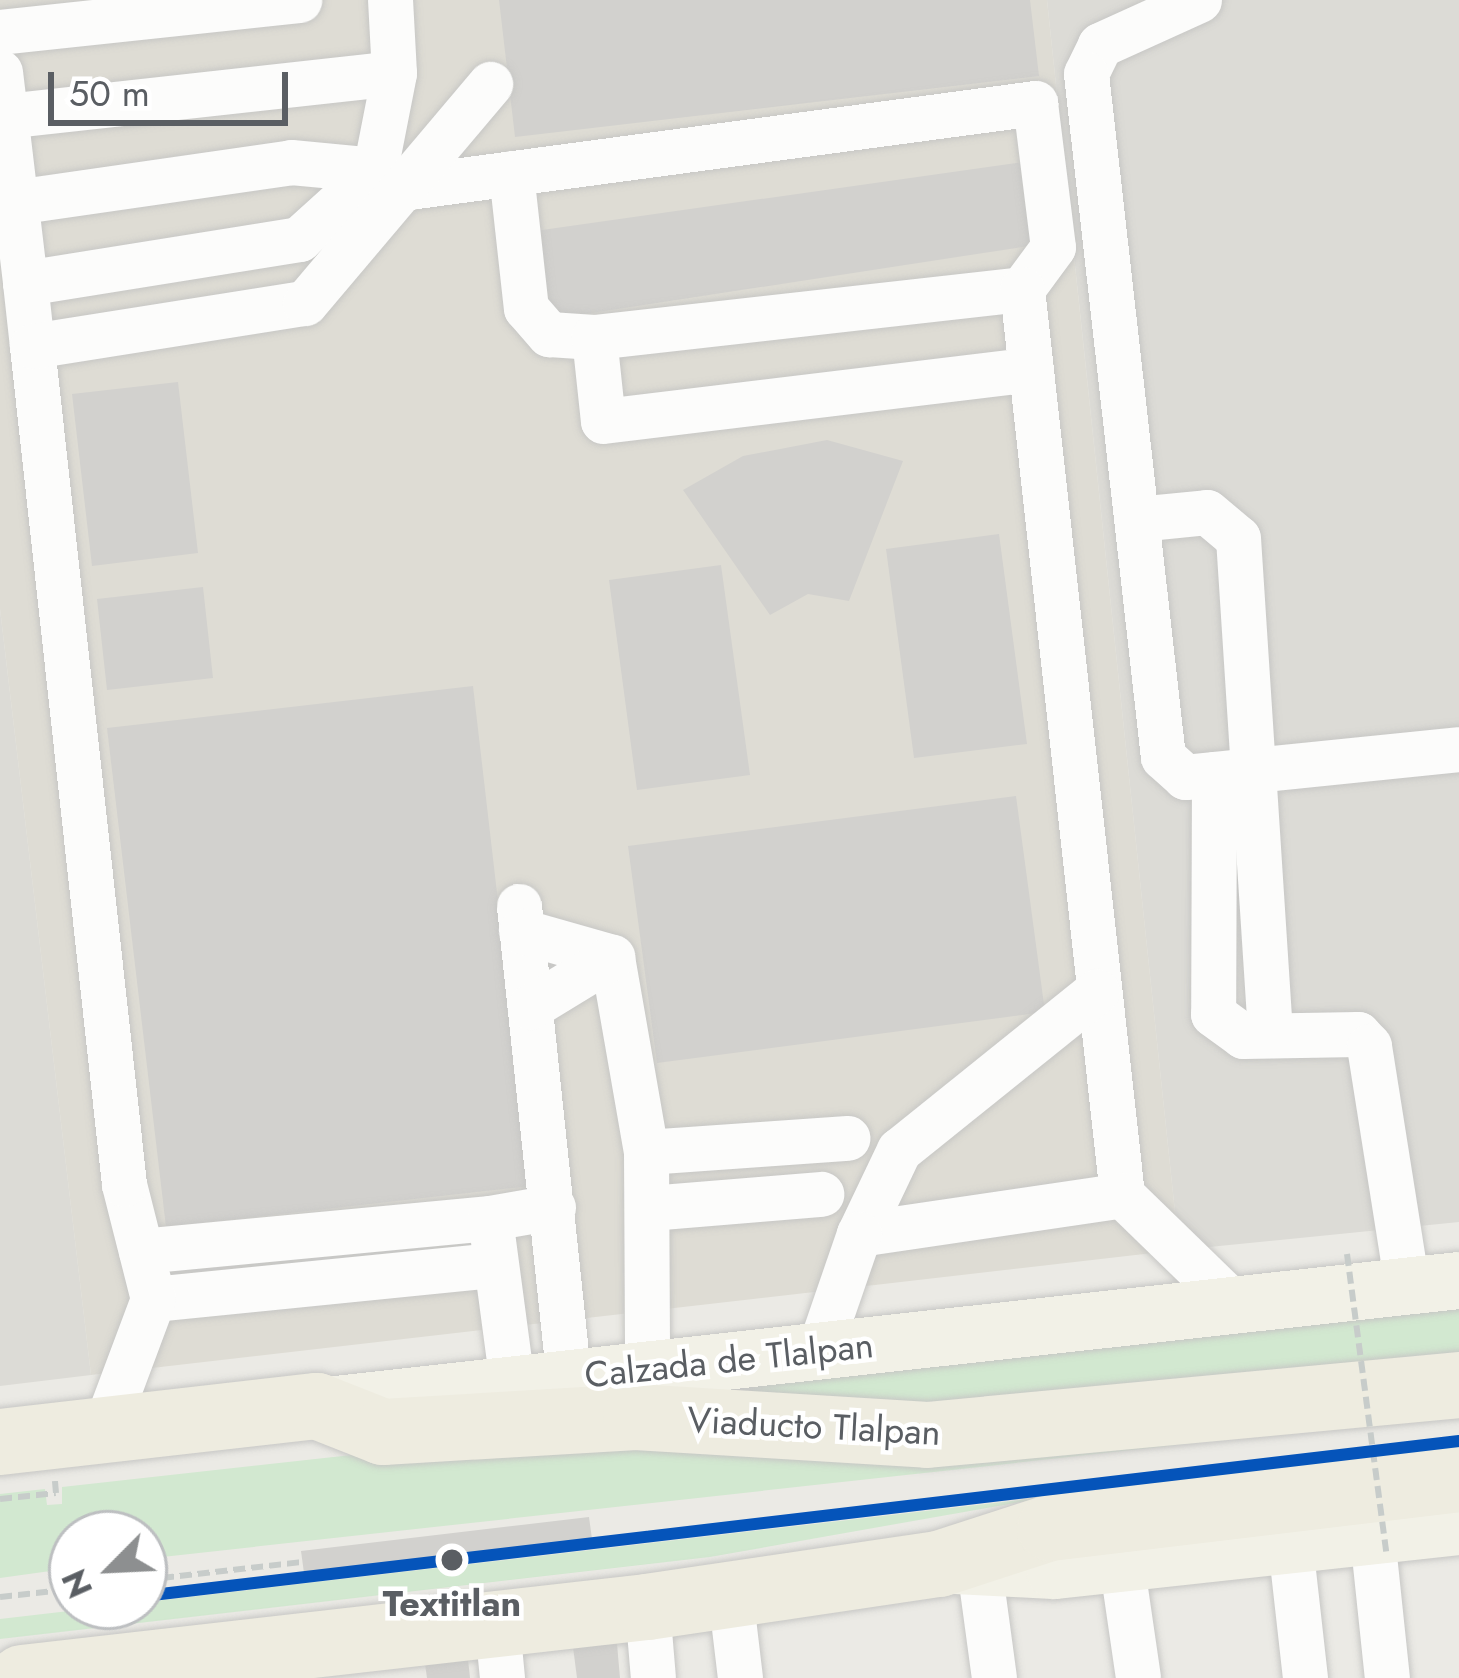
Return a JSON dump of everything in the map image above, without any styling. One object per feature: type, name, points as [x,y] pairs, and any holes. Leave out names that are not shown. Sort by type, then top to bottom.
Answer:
[{"type":"highway","name":"Viaducto Tlalpan","points":[[317,1406],[383,1432],[636,1417],[927,1435],[1459,1385]]},
{"type":"highway","name":"Calzada de Tlalpan","points":[[0,1442],[317,1406]]},
{"type":"highway","points":[[22,1678],[500,1652],[647,1607],[959,1566],[1050,1528],[1459,1479]]},
{"type":"main road","name":"Calzada de Tlalpan","points":[[317,1406],[1433,1282]]},
{"type":"main road","points":[[959,1566],[1121,1561],[1290,1544],[1380,1544],[1459,1526]]},
{"type":"street","points":[[0,32],[299,0]]},
{"type":"street","points":[[390,0],[392,179]]},
{"type":"street","points":[[1198,0],[1100,45],[1087,74],[1163,757],[1173,773],[1232,772],[1459,749]]},
{"type":"street","points":[[0,71],[141,1250],[153,1299],[104,1430]]},
{"type":"street","points":[[4,116],[394,73]]},
{"type":"street","points":[[32,346],[305,303],[392,179],[490,84]]},
{"type":"street","points":[[15,202],[291,162],[392,179],[511,173],[1035,103],[1053,247],[1022,289],[1122,1195],[1234,1304]]},
{"type":"street","points":[[511,173],[526,308],[549,334],[594,337],[1022,289]]},
{"type":"street","points":[[26,283],[299,239],[392,179]]},
{"type":"street","points":[[594,337],[603,421],[1031,369]]},
{"type":"street","points":[[1137,519],[1207,512],[1238,538],[1232,772],[1213,1014],[1243,1036],[1358,1034],[1369,1046],[1433,1282]]},
{"type":"street","points":[[569,1378],[520,918],[612,957]]},
{"type":"street","points":[[530,1007],[612,957]]},
{"type":"street","points":[[612,957],[646,1152],[647,1369]]},
{"type":"street","points":[[819,1350],[859,1234],[898,1150],[1097,992]]},
{"type":"street","points":[[646,1152],[848,1138]]},
{"type":"street","points":[[649,1208],[821,1194]]},
{"type":"street","points":[[859,1234],[1122,1195]]},
{"type":"street","points":[[141,1250],[553,1207]]},
{"type":"street","points":[[490,1217],[512,1382]]},
{"type":"street","points":[[153,1299],[494,1265]]},
{"type":"street","points":[[1290,1544],[1305,1678]]},
{"type":"street","points":[[1380,1544],[1387,1678]]},
{"type":"street","points":[[1121,1561],[1138,1678]]},
{"type":"street","points":[[959,1566],[994,1678]]},
{"type":"street","points":[[730,1594],[740,1678]]},
{"type":"street","points":[[647,1607],[653,1678]]},
{"type":"path","points":[[1347,1254],[1380,1544]]},
{"type":"path","points":[[0,1499],[51,1493]]},
{"type":"path","points":[[168,1577],[302,1562]]},
{"type":"path","points":[[0,1597],[48,1592]]},
{"type":"shaded area","points":[[0,0],[1047,0],[1179,1250],[91,1375],[0,609]]},
{"type":"shaded area","points":[[1047,0],[1459,0],[1459,1222],[1179,1250]]},
{"type":"shaded area","points":[[0,609],[91,1375],[0,1386]]},
{"type":"green space","points":[[1459,1306],[1459,1362],[1017,1411],[679,1393]]},
{"type":"green space","points":[[1459,1414],[168,1556],[168,1510],[48,1510],[48,1571],[0,1578],[0,1494],[45,1489],[47,1505],[62,1504],[62,1487],[406,1449]]},
{"type":"green space","points":[[1054,1496],[710,1557],[168,1620],[168,1599]]},
{"type":"green space","points":[[48,1613],[48,1630],[78,1630],[0,1639],[0,1619]]},
{"type":"building","points":[[499,0],[1030,0],[1039,76],[515,137]]},
{"type":"building","points":[[1030,161],[1042,244],[546,320],[535,231]]},
{"type":"building","points":[[178,382],[198,553],[92,566],[72,394]]},
{"type":"building","points":[[827,440],[903,461],[849,601],[808,594],[770,615],[683,490],[743,456]]},
{"type":"building","points":[[999,534],[1027,744],[914,758],[886,549]]},
{"type":"building","points":[[721,565],[750,775],[637,790],[609,580]]},
{"type":"building","points":[[203,587],[213,678],[107,690],[97,599]]},
{"type":"building","points":[[473,686],[531,1186],[166,1227],[107,728]]},
{"type":"building","points":[[1016,796],[1045,1012],[657,1063],[628,846]]},
{"type":"building","points":[[589,1517],[592,1539],[304,1573],[301,1551]]},
{"type":"building","points":[[617,1644],[620,1678],[577,1678],[573,1647]]},
{"type":"building","points":[[468,1659],[470,1678],[427,1678],[425,1664]]},
{"type":"transit line","points":[[168,1593],[1459,1441]]},
{"type":"place","name":"Textitlan","points":[[452,1560]]}]
